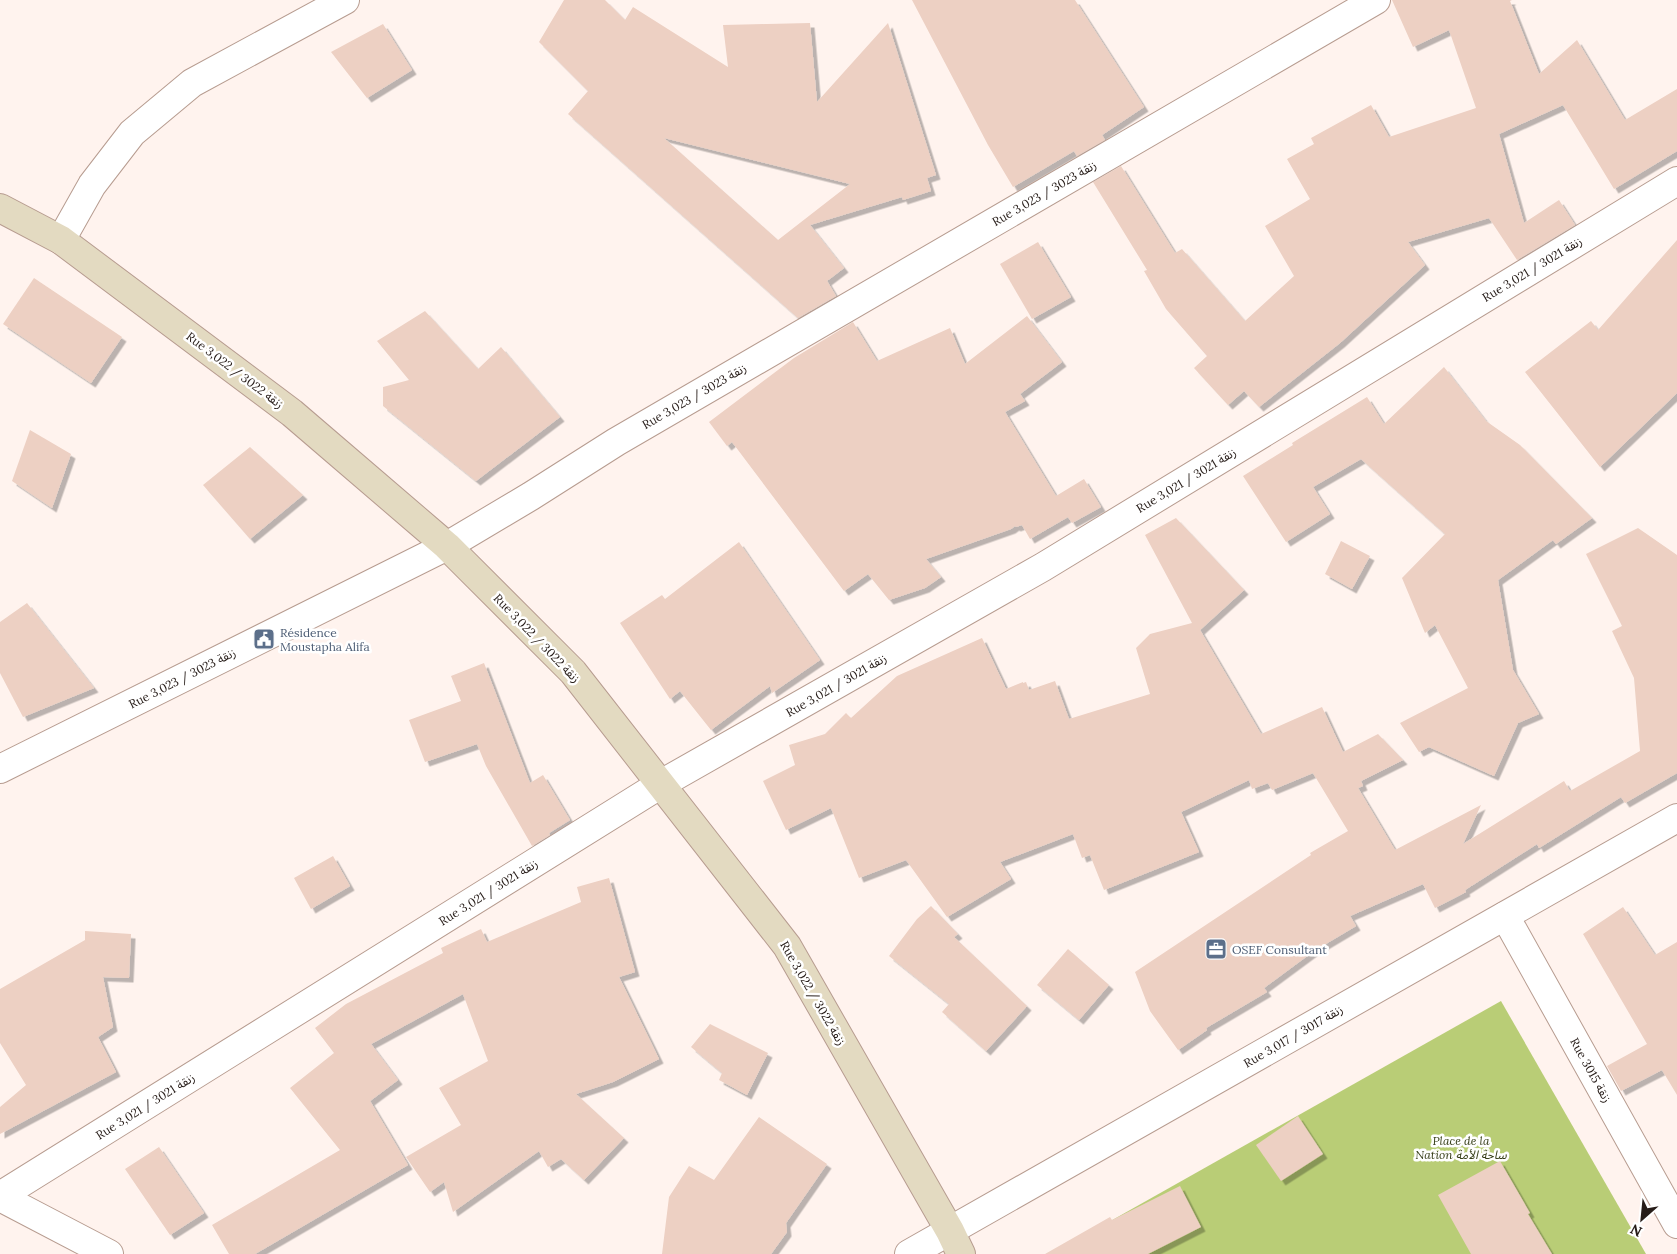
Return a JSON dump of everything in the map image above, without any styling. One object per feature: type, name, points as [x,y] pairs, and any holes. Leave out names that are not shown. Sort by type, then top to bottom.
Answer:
[{"type":"street","points":[[61,240],[92,185],[132,133],[192,83],[345,0]]},
{"type":"street","name":"Rue 3,023 / زنقة 3023","points":[[0,769],[447,546],[616,442],[1376,0]]},
{"type":"street","name":"Rue 3,021 / زنقة 3021","points":[[0,1196],[661,784],[1044,567],[1677,180]]},
{"type":"street","name":"Rue 3,022 / زنقة 3022","points":[[0,208],[61,240],[292,413],[447,546],[573,672],[787,946],[956,1243]]},
{"type":"street","name":"Rue 3,017 / زنقة 3017","points":[[909,1254],[956,1243],[1505,916],[1677,818]]},
{"type":"street","name":"Rue 3015 زنقة","points":[[1505,916],[1677,1224]]},
{"type":"street","points":[[0,1196],[110,1254]]},
{"type":"green space","name":"Place de la Nation ساحة الأمة","points":[[1501,1001],[1646,1254],[1052,1254]]},
{"type":"building","points":[[564,0],[605,0],[625,20],[633,7],[728,67],[723,25],[810,23],[817,102],[888,23],[936,175],[927,178],[931,191],[903,200],[902,197],[810,225],[844,268],[827,281],[836,296],[798,318],[568,114],[588,91],[539,42]],"holes":[[[664,138],[850,184],[778,240]]]},
{"type":"building","points":[[912,0],[1075,0],[1144,107],[1102,135],[1105,140],[1077,156],[1074,151],[1013,187],[988,145]]},
{"type":"building","points":[[1392,0],[1512,0],[1510,1],[1539,74],[1577,40],[1625,120],[1677,89],[1677,151],[1614,189],[1563,105],[1499,134],[1524,223],[1559,200],[1575,225],[1517,260],[1489,218],[1408,242],[1425,265],[1340,343],[1259,407],[1244,391],[1228,405],[1194,368],[1207,356],[1166,309],[1144,271],[1147,270],[1093,182],[1121,166],[1175,253],[1182,249],[1245,321],[1294,276],[1265,226],[1310,199],[1287,159],[1314,144],[1311,138],[1371,105],[1389,137],[1476,108],[1449,30],[1413,47]]},
{"type":"building","points":[[383,24],[412,70],[367,98],[331,52]]},
{"type":"building","points":[[1677,240],[1677,393],[1600,467],[1525,372],[1591,321],[1598,330]]},
{"type":"building","points":[[1038,242],[1071,297],[1032,319],[1000,264]]},
{"type":"building","points":[[34,278],[122,337],[91,383],[3,324]]},
{"type":"building","points":[[425,311],[478,369],[501,347],[560,417],[476,481],[383,406],[383,387],[409,380],[377,341]]},
{"type":"building","points":[[1027,316],[1062,362],[1020,394],[1025,401],[1005,412],[1056,496],[1084,479],[1101,507],[1072,523],[1068,517],[1030,539],[1022,525],[1015,526],[926,559],[941,577],[925,588],[889,600],[868,574],[844,591],[732,442],[727,446],[709,422],[794,358],[853,322],[877,361],[950,328],[965,364]]},
{"type":"building","points":[[1444,367],[1486,421],[1520,445],[1592,518],[1556,544],[1553,540],[1498,580],[1513,670],[1539,714],[1518,723],[1494,776],[1429,747],[1419,752],[1400,723],[1468,688],[1435,625],[1425,633],[1402,578],[1445,534],[1361,459],[1313,487],[1330,514],[1286,542],[1243,476],[1293,445],[1292,443],[1367,397],[1384,424]]},
{"type":"building","points":[[30,430],[71,454],[52,508],[12,481]]},
{"type":"building","points":[[250,447],[303,495],[250,539],[203,485]]},
{"type":"building","points":[[1176,518],[1244,590],[1200,630],[1261,734],[1322,707],[1343,752],[1378,734],[1403,760],[1361,781],[1363,786],[1358,788],[1395,850],[1481,805],[1463,844],[1564,781],[1570,791],[1640,751],[1634,678],[1612,631],[1622,626],[1586,554],[1638,528],[1677,555],[1677,773],[1625,803],[1621,797],[1539,848],[1537,844],[1465,890],[1466,892],[1435,908],[1423,884],[1350,916],[1356,926],[1314,951],[1264,988],[1267,992],[1206,1028],[1207,1030],[1178,1050],[1150,1011],[1135,972],[1311,855],[1310,853],[1348,831],[1313,773],[1272,790],[1268,783],[1252,789],[1249,780],[1181,812],[1199,852],[1104,890],[1090,855],[1082,858],[1073,834],[1000,862],[1011,879],[947,917],[906,860],[859,878],[831,808],[786,830],[763,781],[795,765],[789,745],[825,734],[846,713],[851,718],[897,676],[982,638],[1006,689],[1026,682],[1029,690],[1055,681],[1069,719],[1150,694],[1136,648],[1150,634],[1192,623],[1145,535]]},
{"type":"building","points":[[1341,541],[1370,556],[1352,589],[1325,574]]},
{"type":"building","points":[[739,542],[820,660],[772,693],[770,686],[711,730],[680,691],[670,699],[620,623],[662,595],[665,599]]},
{"type":"building","points":[[27,603],[94,688],[23,717],[0,673],[0,622]]},
{"type":"building","points":[[484,663],[530,783],[543,775],[570,820],[532,846],[486,766],[477,744],[425,762],[409,720],[461,701],[451,676]]},
{"type":"building","points":[[333,856],[350,886],[311,909],[294,878]]},
{"type":"building","points":[[609,878],[635,972],[619,977],[659,1059],[613,1082],[576,1094],[624,1138],[584,1180],[561,1159],[548,1167],[539,1151],[453,1212],[444,1182],[430,1192],[406,1157],[461,1125],[439,1088],[488,1061],[463,994],[371,1044],[398,1080],[370,1101],[408,1165],[255,1254],[229,1254],[212,1225],[340,1150],[290,1088],[334,1053],[315,1028],[346,1004],[443,953],[441,948],[481,929],[487,942],[581,902],[577,887]]},
{"type":"building","points":[[931,906],[958,934],[954,937],[1027,1006],[986,1051],[942,1012],[949,1004],[889,956],[917,919]]},
{"type":"building","points":[[1623,907],[1655,955],[1677,942],[1677,1095],[1662,1070],[1621,1091],[1607,1066],[1647,1044],[1583,934]]},
{"type":"building","points":[[85,931],[131,934],[129,978],[103,977],[113,1027],[98,1037],[116,1072],[0,1134],[0,1107],[26,1085],[0,1043],[0,989],[85,940]]},
{"type":"building","points":[[1068,949],[1109,985],[1079,1020],[1037,985]]},
{"type":"building","points":[[710,1024],[768,1053],[747,1095],[719,1080],[722,1073],[691,1047]]},
{"type":"building","points":[[1298,1116],[1323,1154],[1281,1181],[1256,1145]]},
{"type":"building","points":[[759,1117],[827,1164],[786,1223],[787,1232],[771,1254],[662,1254],[669,1197],[689,1166],[714,1180]]},
{"type":"building","points":[[159,1147],[204,1213],[170,1235],[125,1169]]},
{"type":"building","points":[[1500,1161],[1552,1254],[1471,1254],[1438,1195]]},
{"type":"building","points":[[1180,1186],[1201,1227],[1148,1254],[1045,1254],[1110,1217],[1112,1220]]},
{"type":"place","name":"Résidence Moustapha Alifa","points":[[264,639]]},
{"type":"place","name":"OSEF Consultant","points":[[1216,949]]}]
